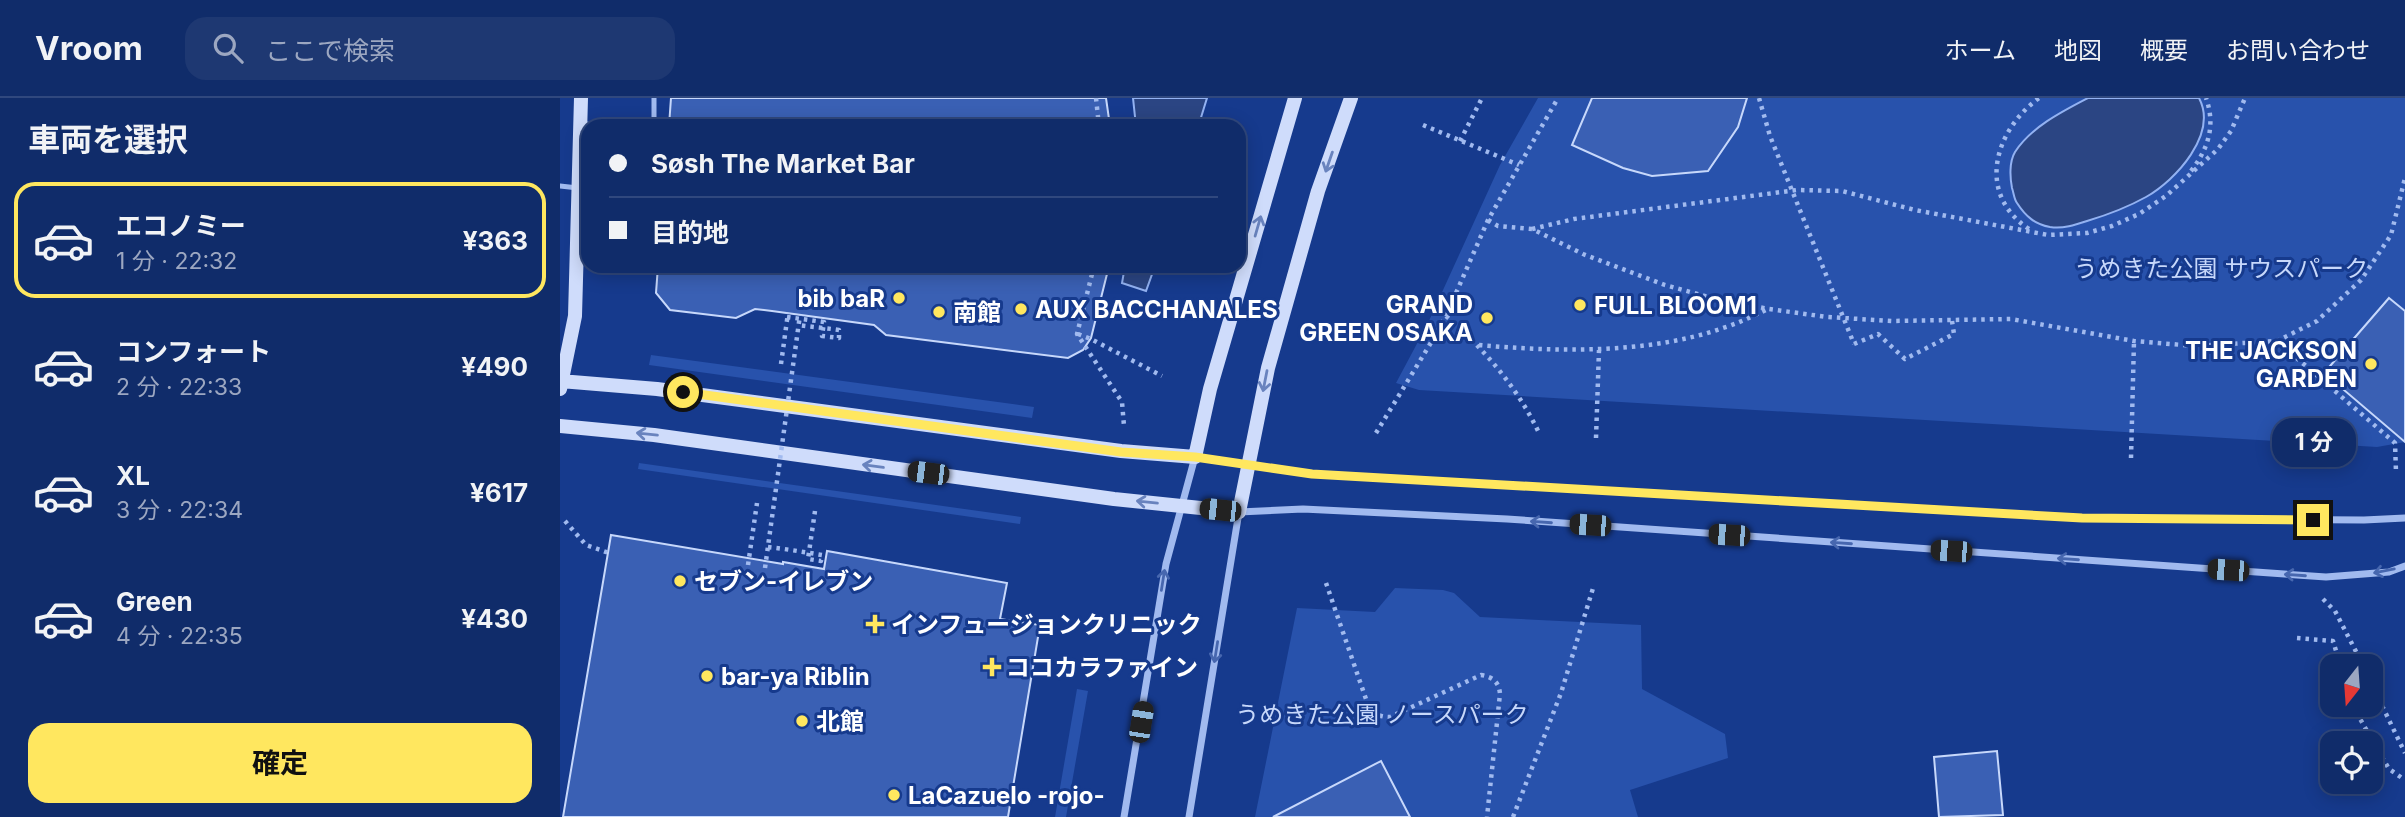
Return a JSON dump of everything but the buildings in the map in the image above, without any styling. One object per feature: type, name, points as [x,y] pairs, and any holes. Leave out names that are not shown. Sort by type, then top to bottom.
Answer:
[{"type":"street","points":[[581,98],[575,316],[561,384],[657,389],[1121,452],[1195,457],[1312,474],[2082,518],[2405,518]]},
{"type":"street","points":[[1246,266],[1295,98]]},
{"type":"street","points":[[1189,817],[1239,512],[1271,356],[1318,191],[1351,98]]},
{"type":"street","points":[[1124,817],[1166,564],[1210,389],[1244,273]]},
{"type":"street","points":[[560,426],[654,435],[907,471],[1239,512],[1303,509],[1507,519],[2326,577],[2389,572],[2405,566]]},
{"type":"lane","points":[[653,119],[654,98]]},
{"type":"lane","points":[[560,186],[578,188]]},
{"type":"path","points":[[1096,98],[1099,119]]},
{"type":"path","points":[[1460,141],[1482,98]]},
{"type":"path","points":[[1376,433],[1446,316],[1488,220],[1558,98]]},
{"type":"path","points":[[1759,98],[1770,136],[1854,344],[1878,334],[1905,359],[1954,334],[1952,321]]},
{"type":"path","points":[[2033,231],[2019,222],[2008,210],[2000,196],[1997,180],[2000,146],[2007,131],[2018,116],[2039,98]]},
{"type":"path","points":[[2186,178],[2201,158],[2209,140],[2212,117],[2206,98]]},
{"type":"path","points":[[1488,220],[1498,226],[1532,229],[1574,219],[1797,190],[1842,191],[1914,210],[2048,235],[2087,233],[2139,214],[2166,196],[2218,149],[2231,131],[2245,98]]},
{"type":"path","points":[[1423,125],[1519,165]]},
{"type":"path","points":[[1532,229],[1583,254],[1665,285],[1716,299],[1769,309],[1827,317],[1879,320],[2011,319],[2134,341],[2195,346],[2277,341],[2317,321],[2361,280],[2391,235],[2405,177]]},
{"type":"path","points":[[1092,273],[1077,334],[1122,402],[1124,427]]},
{"type":"path","points":[[1479,345],[1600,350],[1690,337],[1723,329],[1769,309]]},
{"type":"path","points":[[781,364],[788,315],[824,322],[822,336],[839,338],[839,330],[828,329],[819,328],[798,325]]},
{"type":"path","points":[[765,569],[800,315]]},
{"type":"path","points":[[1446,316],[1479,345],[1528,410],[1540,435]]},
{"type":"path","points":[[1077,334],[1162,376]]},
{"type":"path","points":[[2131,458],[2134,341]]},
{"type":"path","points":[[2277,341],[2395,443],[2396,472]]},
{"type":"path","points":[[1595,438],[1600,350]]},
{"type":"path","points":[[748,565],[757,503]]},
{"type":"path","points":[[768,547],[785,549],[798,551],[811,553],[822,555],[821,561],[808,559],[809,550],[815,512]]},
{"type":"path","points":[[565,521],[586,545],[608,553]]},
{"type":"path","points":[[2284,574],[2304,583],[2335,611],[2358,654]]},
{"type":"path","points":[[1326,583],[1367,702],[1380,717],[1390,717],[1481,675],[1491,677],[1499,685],[1487,817]]},
{"type":"path","points":[[1513,817],[1561,693],[1594,585]]},
{"type":"path","points":[[2297,638],[2333,641],[2337,654]]},
{"type":"path","points":[[2384,710],[2405,753]]},
{"type":"path","points":[[2360,718],[2389,769],[2405,780]]},
{"type":"green space","name":"うめきた公園 サウスパーク","points":[[1538,98],[2405,98],[2405,442],[2377,447],[1419,390],[1396,383],[1428,323],[1500,165]]},
{"type":"green space","points":[[651,355],[1034,407],[1032,418],[649,365]]},
{"type":"green space","points":[[639,463],[1021,517],[1020,524],[638,469]]},
{"type":"green space","name":"うめきた公園 ノースパーク","points":[[1395,588],[1454,593],[1480,617],[1641,625],[1642,689],[1725,734],[1728,758],[1630,790],[1638,817],[1255,817],[1297,608],[1375,612]]},
{"type":"green space","points":[[1077,689],[1088,691],[1066,817],[1055,817]]},
{"type":"shaded area","points":[[1133,98],[1207,98],[1201,119],[1135,119]]},
{"type":"shaded area","points":[[2088,98],[2199,98],[2203,126],[2191,155],[2181,168],[2158,189],[2139,201],[2064,227],[2050,227],[2035,222],[2015,200],[2010,175],[2013,156],[2039,127]]},
{"type":"shaded area","points":[[1124,273],[1152,273],[1146,291],[1122,283]]},
{"type":"place","name":"bib baR","points":[[899,298]]},
{"type":"place","name":"FULL BLOOM1","points":[[1580,305]]},
{"type":"place","name":"AUX BACCHANALES","points":[[1021,309]]},
{"type":"place","name":"南館","points":[[939,312]]},
{"type":"place","name":"GRAND GREEN OSAKA","points":[[1487,318]]},
{"type":"place","name":"THE JACKSON GARDEN","points":[[2371,364]]},
{"type":"place","name":"セブン-イレブン","points":[[680,581]]},
{"type":"place","name":"インフュージョンクリニック","points":[[875,624]]},
{"type":"place","name":"ココカラファイン","points":[[992,667]]},
{"type":"place","name":"bar-ya Riblin","points":[[707,676]]},
{"type":"place","name":"北館","points":[[802,721]]},
{"type":"place","name":"LaCazuelo -rojo-","points":[[894,795]]},
{"type":"route","points":[[683,392],[1121,452],[1195,457],[1312,474],[2082,518],[2313,520]]}]
